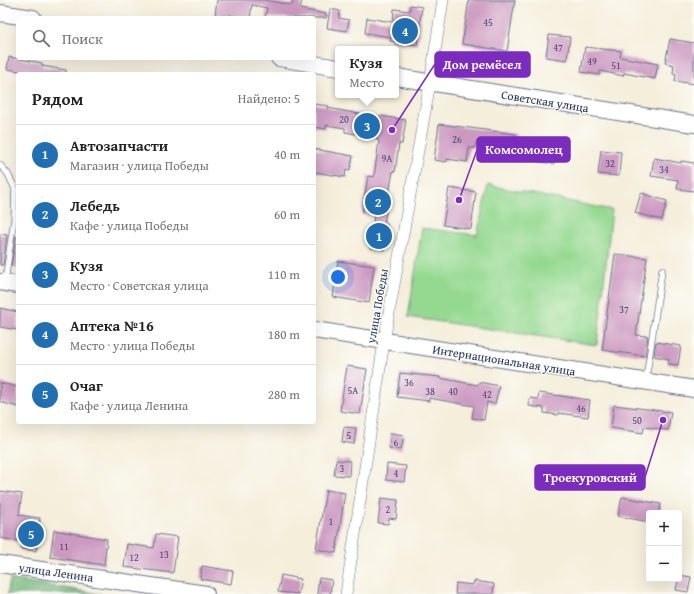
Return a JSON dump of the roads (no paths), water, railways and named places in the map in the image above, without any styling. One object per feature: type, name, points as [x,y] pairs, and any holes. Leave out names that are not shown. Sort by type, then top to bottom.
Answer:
[{"type":"main road","points":[[0,13],[20,16]]},
{"type":"main road","points":[[291,60],[335,67]]},
{"type":"main road","name":"Советская улица","points":[[399,78],[694,124]]},
{"type":"main road","name":"Интернациональная улица","points":[[316,330],[694,389]]},
{"type":"main road","name":"улица Ленина","points":[[0,564],[206,594]]},
{"type":"street","name":"улица Победы","points":[[346,594],[384,341],[430,83],[442,0]]},
{"type":"lane","points":[[0,165],[12,181],[16,199],[8,284]]},
{"type":"lane","points":[[646,382],[662,270]]},
{"type":"place","name":"Аптека №16","points":[[405,31]]},
{"type":"place","name":"Кузя","points":[[367,126]]},
{"type":"place","name":"Дом ремёсел","points":[[392,130]]},
{"type":"place","name":"Комсомолец","points":[[459,200]]},
{"type":"place","name":"Лебедь","points":[[378,202]]},
{"type":"place","name":"Автозапчасти","points":[[379,236]]},
{"type":"place","name":"Троекуровский","points":[[663,420]]},
{"type":"place","name":"Очаг","points":[[31,534]]}]
